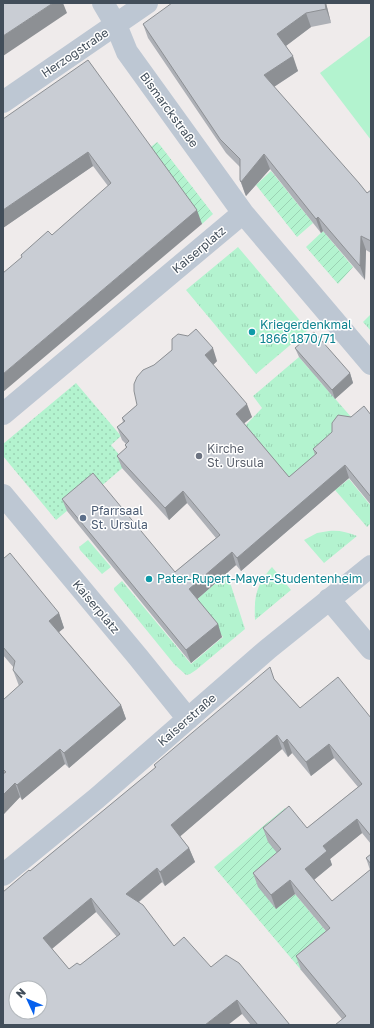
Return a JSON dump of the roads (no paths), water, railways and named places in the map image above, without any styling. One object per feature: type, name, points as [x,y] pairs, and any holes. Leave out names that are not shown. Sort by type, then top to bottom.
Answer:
[{"type":"street","name":"Bismarckstraße","points":[[103,3],[116,25],[127,52],[243,213]]},
{"type":"street","name":"Herzogstraße","points":[[3,102],[148,3]]},
{"type":"street","points":[[243,213],[371,364]]},
{"type":"street","name":"Kaiserplatz","points":[[3,414],[243,213]]},
{"type":"street","name":"Kaiserplatz","points":[[6,504],[138,657],[188,719]]},
{"type":"street","name":"Kaiserstraße","points":[[3,875],[97,798],[268,649],[371,566]]},
{"type":"street","points":[[329,599],[371,649]]},
{"type":"place","name":"Kriegerdenkmal 1866 1870/71","points":[[252,332]]},
{"type":"place","name":"Kirche St. Ursula","points":[[199,456]]},
{"type":"place","name":"Pfarrsaal St. Ursula","points":[[83,518]]},
{"type":"place","name":"Pater-Rupert-Mayer-Studentenheim","points":[[149,579]]}]
